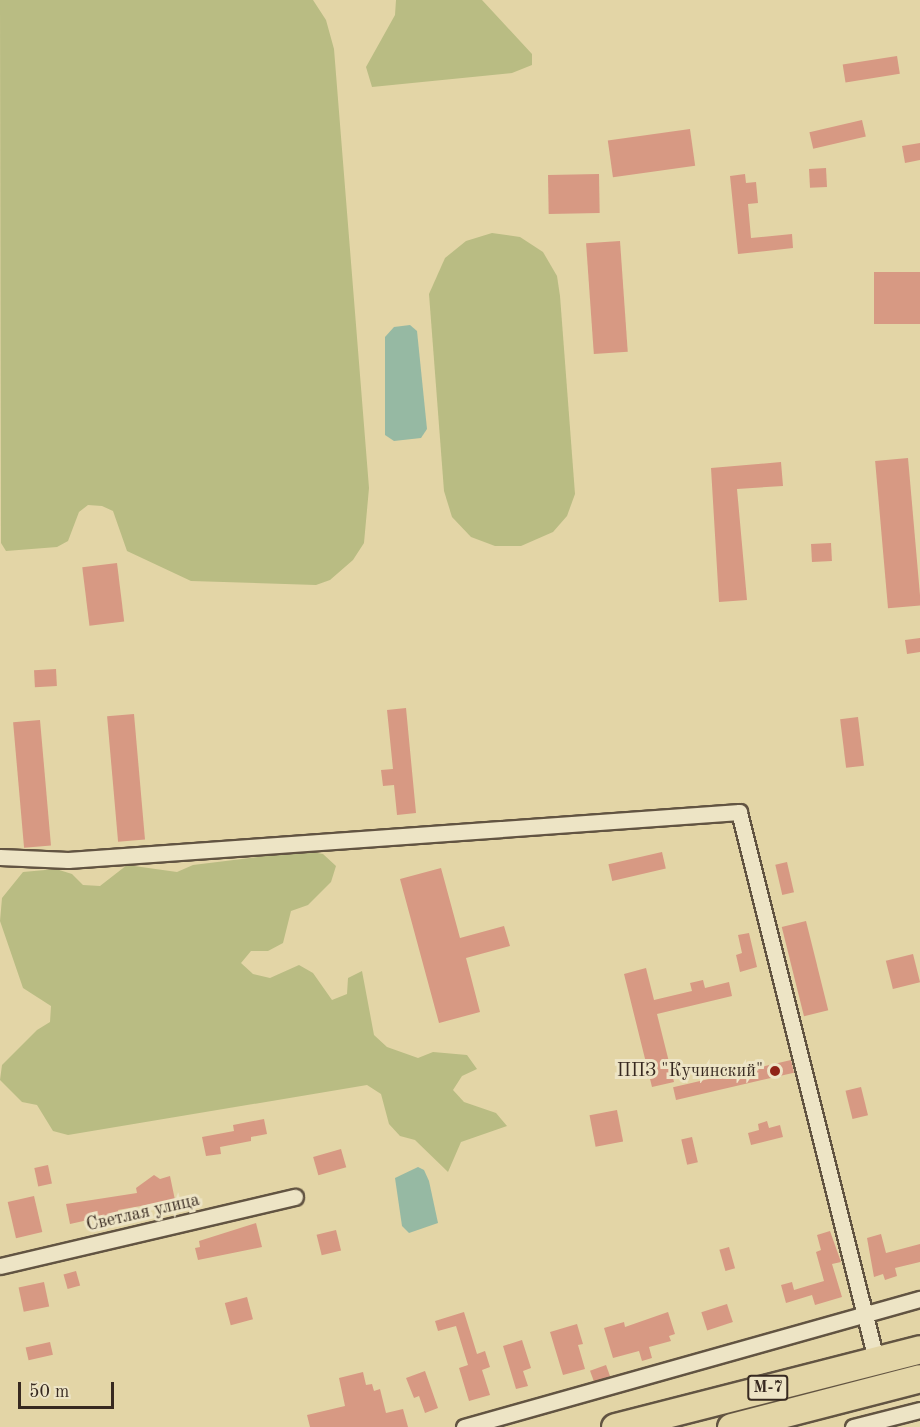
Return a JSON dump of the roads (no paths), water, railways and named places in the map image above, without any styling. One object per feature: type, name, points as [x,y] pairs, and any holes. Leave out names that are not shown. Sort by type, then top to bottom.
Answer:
[{"type":"highway","name":"М-7","points":[[615,1427],[920,1349]]},
{"type":"highway","name":"М-7","points":[[731,1427],[920,1378]]},
{"type":"street","points":[[0,857],[68,860],[739,812],[876,1360]]},
{"type":"street","name":"Светлая улица","points":[[0,1266],[295,1197]]},
{"type":"street","points":[[464,1427],[920,1299]]},
{"type":"street","points":[[853,1427],[920,1410]]},
{"type":"place","name":"ППЗ \"Кучинский\"","points":[[775,1071]]}]
